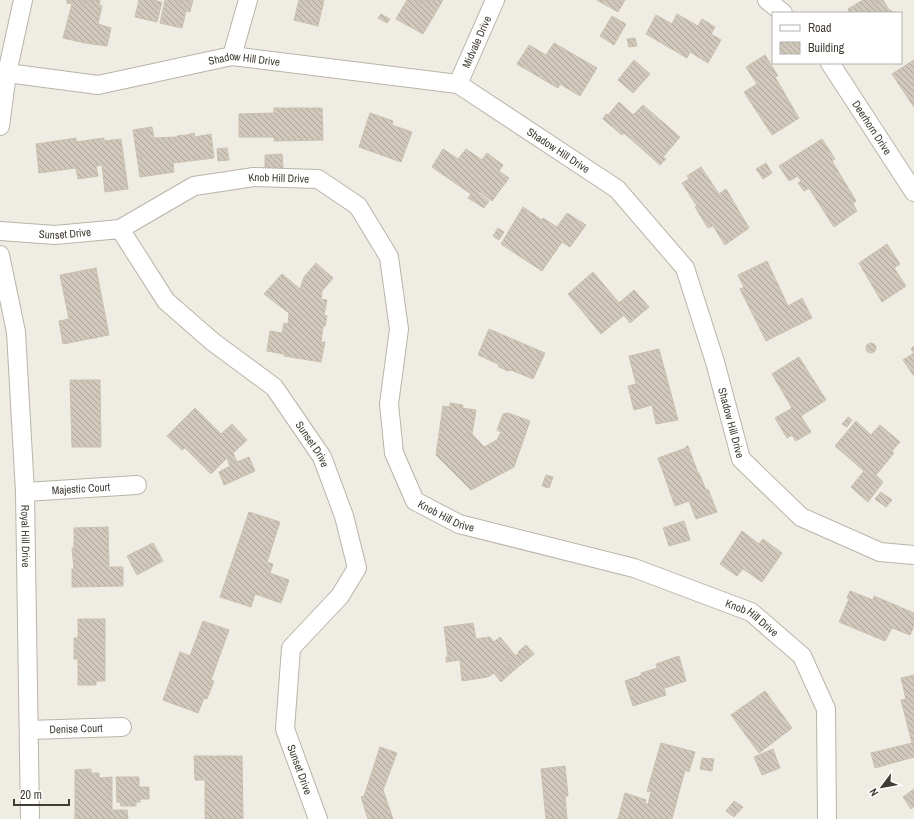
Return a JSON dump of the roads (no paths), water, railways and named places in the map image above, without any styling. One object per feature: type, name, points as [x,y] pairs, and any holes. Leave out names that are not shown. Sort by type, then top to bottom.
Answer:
[{"type":"street","points":[[0,126],[7,73],[23,0]]},
{"type":"street","points":[[232,56],[248,0]]},
{"type":"street","name":"Midvale Drive","points":[[458,84],[495,0]]},
{"type":"street","points":[[767,0],[782,12]]},
{"type":"street","name":"Shadow Hill Drive","points":[[7,73],[98,86],[232,56],[458,84],[617,189],[685,268],[715,362],[741,459],[801,517],[880,552],[914,555]]},
{"type":"street","name":"Deerhorn Drive","points":[[831,64],[914,192]]},
{"type":"street","name":"Knob Hill Drive","points":[[120,229],[194,186],[254,177],[318,179],[358,206],[389,257],[399,329],[389,404],[394,453],[415,502],[459,524],[634,568],[751,612],[802,656],[826,709],[827,819]]},
{"type":"street","name":"Sunset Drive","points":[[0,231],[55,235],[120,229],[166,301],[213,342],[274,387],[322,457],[344,516],[357,568],[340,596],[291,648],[285,729],[318,819]]},
{"type":"street","name":"Royal Hill Drive","points":[[0,255],[16,332],[25,492],[30,819]]},
{"type":"street","name":"Majestic Court","points":[[25,492],[137,485]]},
{"type":"street","name":"Denise Court","points":[[29,730],[122,727]]}]
